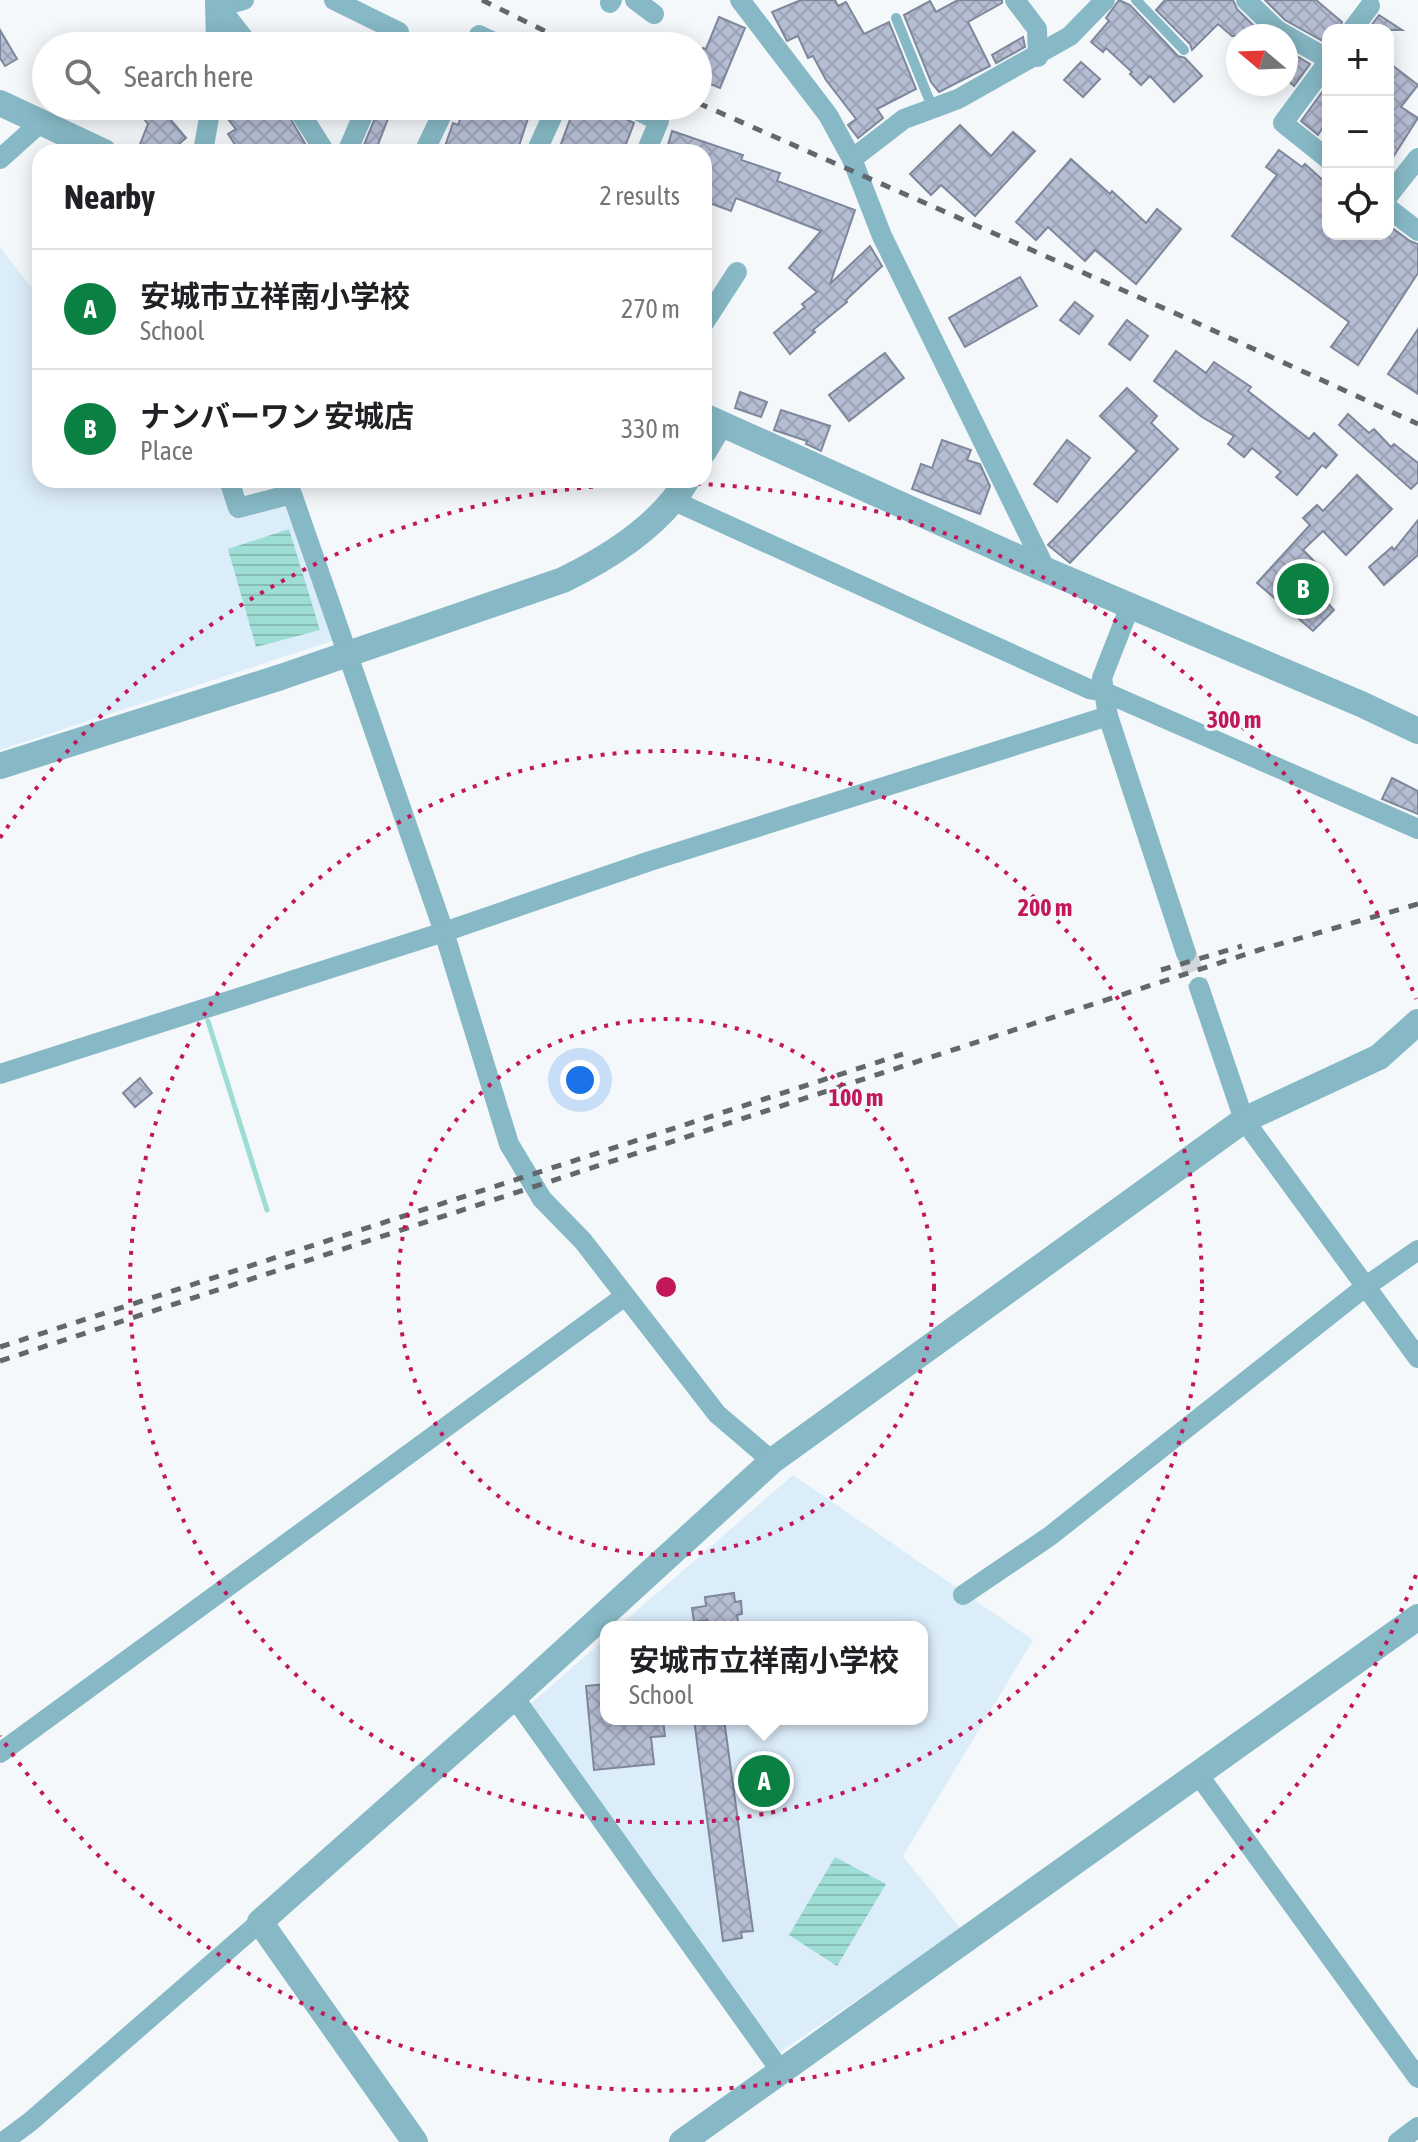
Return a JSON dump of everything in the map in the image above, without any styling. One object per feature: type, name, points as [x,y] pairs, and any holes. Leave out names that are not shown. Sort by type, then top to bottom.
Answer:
[{"type":"street","points":[[218,3],[244,0]]},
{"type":"street","points":[[334,0],[399,32]]},
{"type":"street","points":[[635,0],[654,14]]},
{"type":"street","points":[[1015,0],[1037,29],[1038,57]]},
{"type":"street","points":[[852,159],[904,119],[958,99],[1038,57],[1070,36],[1105,0]]},
{"type":"street","points":[[1246,0],[1277,30],[1322,57]]},
{"type":"street","points":[[1356,24],[1369,2]]},
{"type":"street","points":[[217,32],[218,3]]},
{"type":"street","points":[[218,3],[239,32]]},
{"type":"street","points":[[749,3],[828,115],[852,159],[882,236],[1046,570]]},
{"type":"street","points":[[1322,69],[1283,123],[1322,154]]},
{"type":"street","points":[[0,103],[85,144]]},
{"type":"street","points":[[204,144],[209,120]]},
{"type":"street","points":[[305,120],[320,144]]},
{"type":"street","points":[[350,144],[361,120]]},
{"type":"street","points":[[428,144],[439,120]]},
{"type":"street","points":[[540,144],[551,120]]},
{"type":"street","points":[[649,144],[657,120]]},
{"type":"street","points":[[0,159],[39,124]]},
{"type":"street","points":[[1394,188],[1418,158]]},
{"type":"street","points":[[1394,213],[1418,231]]},
{"type":"street","points":[[712,311],[737,272]]},
{"type":"street","points":[[712,420],[1046,570],[1418,731]]},
{"type":"street","points":[[232,488],[238,508],[292,494],[444,932],[509,1144],[542,1199],[583,1241],[717,1414],[772,1461]]},
{"type":"street","points":[[0,766],[281,677],[563,580],[600,562],[656,517],[680,490],[1089,689],[1102,691],[1418,829]]},
{"type":"street","points":[[1130,606],[1102,678],[1102,691],[1186,953]]},
{"type":"street","points":[[0,1074],[444,932],[650,861],[1108,716]]},
{"type":"street","points":[[1199,987],[1244,1120],[1418,1358]]},
{"type":"street","points":[[3,2142],[260,1922],[514,1697],[772,1461],[1244,1120],[1379,1057],[1418,1022]]},
{"type":"street","points":[[963,1595],[1050,1536],[1365,1287],[1418,1250]]},
{"type":"street","points":[[0,1753],[625,1296]]},
{"type":"street","points":[[682,2142],[1418,1617]]},
{"type":"street","points":[[514,1697],[780,2070]]},
{"type":"street","points":[[1197,1773],[1418,2078]]},
{"type":"street","points":[[260,1922],[415,2142]]},
{"type":"street","points":[[1398,2142],[1418,2127]]},
{"type":"lane","points":[[1136,0],[1184,50]]},
{"type":"lane","points":[[896,18],[933,109]]},
{"type":"shaded area","points":[[0,247],[32,288],[32,488],[223,488],[232,518],[285,503],[335,640],[0,750]]},
{"type":"shaded area","points":[[289,529],[320,630],[256,647],[228,549]]},
{"type":"shaded area","points":[[793,1475],[1033,1640],[903,1856],[961,1929],[776,2055],[527,1707],[600,1643],[600,1725],[928,1725],[928,1621],[625,1621]]},
{"type":"shaded area","points":[[835,1857],[886,1884],[837,1966],[789,1935]]},
{"type":"building","points":[[801,0],[835,0],[838,6],[846,2],[864,34],[889,22],[916,89],[877,109],[883,118],[858,138],[848,125],[856,119],[826,80],[813,56],[808,58],[798,36],[787,41],[772,12]]},
{"type":"building","points":[[958,0],[1002,0],[1002,3],[968,22],[990,66],[939,92],[931,82],[904,15],[930,1],[936,12]]},
{"type":"building","points":[[1119,0],[1130,5],[1178,56],[1185,58],[1202,76],[1174,102],[1150,76],[1141,85],[1106,48],[1103,52],[1091,42],[1109,21],[1106,18]]},
{"type":"building","points":[[1165,0],[1233,0],[1237,9],[1252,24],[1226,24],[1226,31],[1218,24],[1192,50],[1190,44],[1156,10]]},
{"type":"building","points":[[1265,0],[1316,0],[1342,22],[1322,24],[1322,41],[1298,27],[1298,24],[1285,20]]},
{"type":"building","points":[[1379,15],[1393,24],[1372,24]]},
{"type":"building","points":[[719,17],[745,28],[720,88],[712,85],[712,34]]},
{"type":"building","points":[[0,30],[17,59],[5,66],[0,58]]},
{"type":"building","points":[[1023,37],[1025,47],[996,63],[992,55]]},
{"type":"building","points":[[1298,57],[1310,64],[1298,80]]},
{"type":"building","points":[[1081,62],[1100,79],[1083,97],[1064,80]]},
{"type":"building","points":[[1394,67],[1418,85],[1401,107],[1418,118],[1394,156]]},
{"type":"building","points":[[1322,92],[1322,129],[1318,135],[1301,121]]},
{"type":"building","points":[[145,120],[171,120],[186,138],[179,144],[140,144],[148,124]]},
{"type":"building","points":[[229,120],[291,120],[305,144],[235,144],[228,134],[236,129]]},
{"type":"building","points":[[374,120],[388,120],[378,144],[364,144]]},
{"type":"building","points":[[460,120],[527,120],[520,144],[446,144],[453,123],[458,125]]},
{"type":"building","points":[[570,120],[628,120],[634,123],[626,144],[561,144]]},
{"type":"building","points":[[960,125],[991,156],[1013,132],[1035,151],[975,216],[941,185],[931,195],[910,174]]},
{"type":"building","points":[[672,131],[710,144],[668,144]]},
{"type":"building","points":[[712,145],[743,155],[741,160],[780,173],[777,181],[855,210],[830,284],[870,246],[882,266],[790,354],[774,333],[805,307],[802,304],[817,292],[789,268],[821,231],[736,198],[731,211],[712,204]]},
{"type":"building","points":[[1279,150],[1302,167],[1305,164],[1322,180],[1322,240],[1394,240],[1394,229],[1418,244],[1418,273],[1358,365],[1331,347],[1349,322],[1232,236],[1277,175],[1266,167]]},
{"type":"building","points":[[1071,159],[1146,223],[1157,209],[1181,229],[1136,284],[1095,250],[1085,261],[1048,227],[1036,240],[1016,222]]},
{"type":"building","points":[[1020,277],[1037,306],[965,347],[949,318]]},
{"type":"building","points":[[1075,302],[1093,316],[1079,334],[1060,320]]},
{"type":"building","points":[[1127,320],[1148,336],[1130,360],[1109,344]]},
{"type":"building","points":[[1418,329],[1418,394],[1388,374]]},
{"type":"building","points":[[1176,351],[1206,373],[1214,362],[1251,387],[1248,391],[1309,439],[1314,433],[1337,455],[1326,468],[1322,465],[1297,495],[1276,477],[1281,472],[1252,448],[1244,457],[1228,444],[1234,436],[1202,417],[1154,381]]},
{"type":"building","points":[[885,353],[904,378],[849,421],[829,395]]},
{"type":"building","points":[[1127,388],[1157,416],[1151,423],[1178,449],[1070,563],[1048,545],[1137,451],[1100,416]]},
{"type":"building","points":[[740,392],[767,402],[761,417],[735,408]]},
{"type":"building","points":[[781,410],[830,426],[821,451],[806,444],[807,441],[774,430]]},
{"type":"building","points":[[1348,414],[1369,433],[1374,429],[1391,447],[1394,444],[1418,463],[1418,482],[1411,489],[1339,425]]},
{"type":"building","points":[[942,440],[971,450],[967,460],[980,464],[990,486],[980,514],[912,489],[921,464],[932,468]]},
{"type":"building","points":[[1067,440],[1090,458],[1057,502],[1034,484]]},
{"type":"building","points":[[1357,475],[1392,509],[1346,555],[1323,531],[1303,550],[1329,576],[1316,590],[1334,610],[1313,631],[1257,583],[1310,525],[1303,518],[1317,505],[1323,511]]},
{"type":"building","points":[[1418,520],[1418,555],[1384,585],[1369,567],[1392,547],[1394,550]]},
{"type":"building","points":[[1392,778],[1418,791],[1418,814],[1382,799]]},
{"type":"building","points":[[140,1078],[152,1093],[135,1107],[123,1093]]},
{"type":"building","points":[[734,1593],[735,1602],[741,1601],[742,1614],[737,1615],[738,1621],[694,1621],[692,1608],[706,1606],[705,1597]]},
{"type":"building","points":[[600,1685],[600,1725],[664,1725],[665,1736],[651,1737],[654,1764],[594,1770],[586,1686]]},
{"type":"building","points":[[695,1725],[725,1725],[753,1931],[741,1932],[742,1938],[723,1941]]},
{"type":"waterway","points":[[208,1021],[267,1210]]},
{"type":"tunnel","points":[[1186,953],[1199,987]]},
{"type":"railway","points":[[482,0],[547,32]]},
{"type":"railway","points":[[712,109],[1418,424]]},
{"type":"railway","points":[[0,1361],[1259,950],[1418,904]]},
{"type":"railway","points":[[1161,970],[1242,946]]},
{"type":"railway","points":[[0,1347],[903,1054]]},
{"type":"place","name":"ナンバーワン 安城店","points":[[1303,589]]},
{"type":"place","name":"安城市立祥南小学校","points":[[764,1781]]}]
